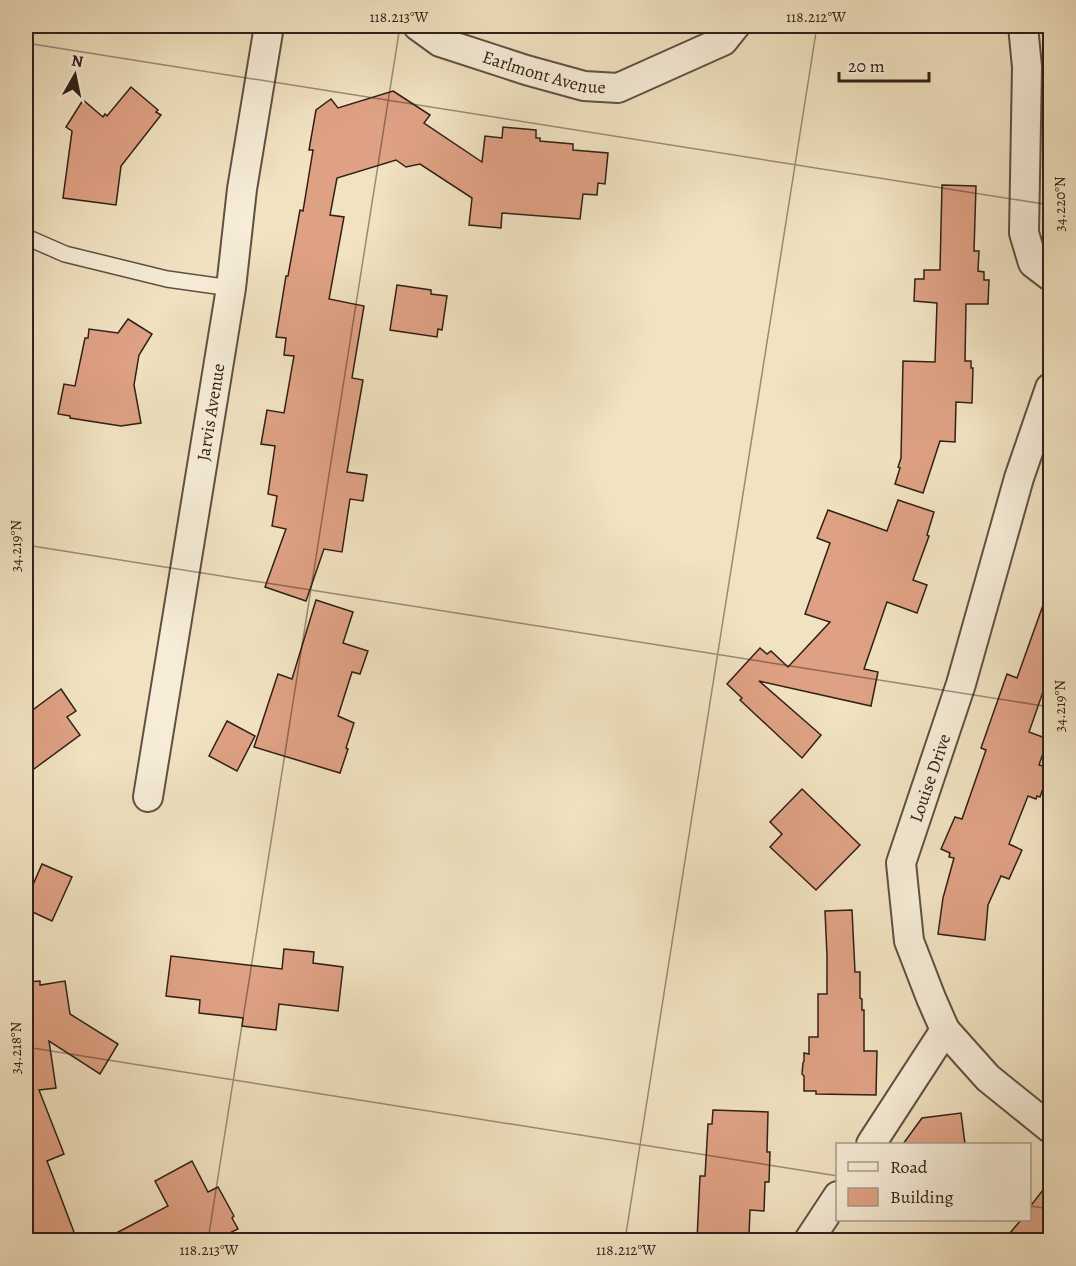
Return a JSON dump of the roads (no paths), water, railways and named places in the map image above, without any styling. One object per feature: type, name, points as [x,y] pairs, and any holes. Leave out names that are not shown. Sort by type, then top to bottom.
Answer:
[{"type":"street","name":"Jarvis Avenue","points":[[148,797],[231,288],[242,189],[268,26]]},
{"type":"street","name":"Earlmont Avenue","points":[[418,26],[440,42],[515,66],[584,86],[618,88],[723,40],[735,26]]},
{"type":"street","points":[[1023,26],[1027,67],[1024,233],[1033,263],[1050,276]]},
{"type":"street","name":"Louise Drive","points":[[1050,388],[1019,478],[961,684],[901,863],[909,941],[945,1030],[988,1078],[1050,1128]]},
{"type":"street","points":[[872,1143],[945,1030]]},
{"type":"street","points":[[809,1240],[836,1198]]},
{"type":"lane","points":[[26,237],[65,254],[167,279],[231,288]]}]
